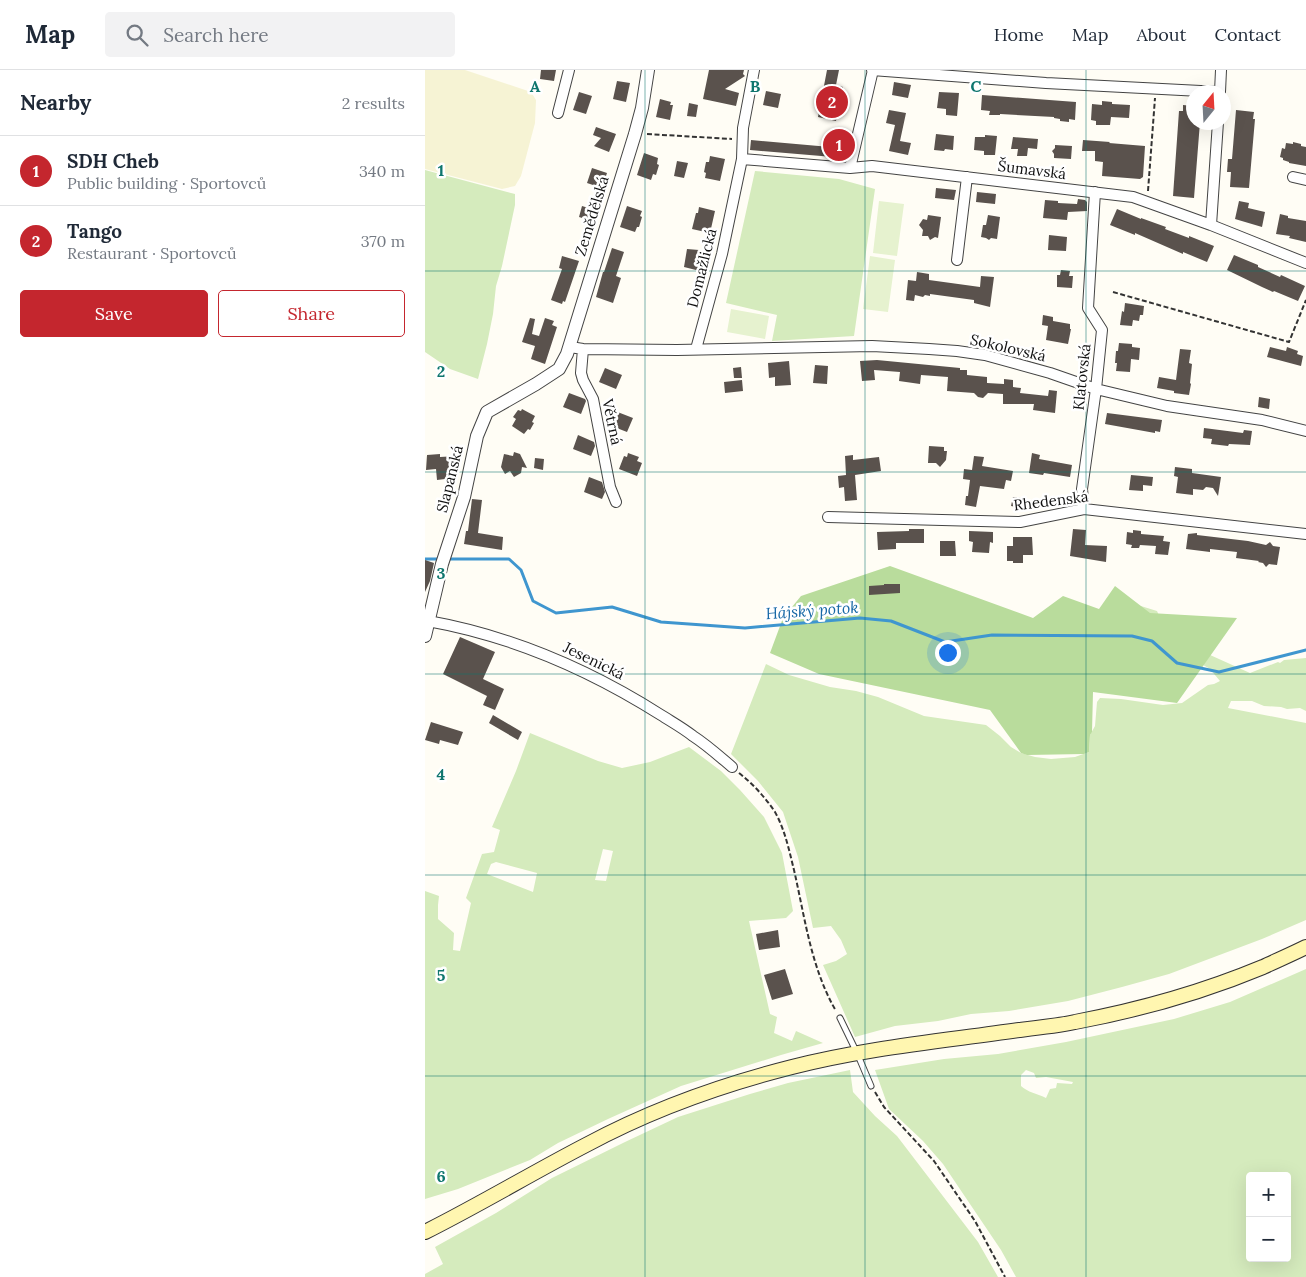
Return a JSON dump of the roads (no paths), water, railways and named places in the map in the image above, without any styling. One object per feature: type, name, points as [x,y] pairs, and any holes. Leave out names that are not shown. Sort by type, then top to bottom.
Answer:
[{"type":"main road","points":[[425,1232],[587,1144],[642,1118],[738,1081],[794,1066],[857,1053],[1074,1023],[1140,1008],[1203,989],[1262,967],[1306,947]]},
{"type":"street","points":[[557,113],[569,70]]},
{"type":"street","name":"Zemědělská","points":[[559,369],[577,348],[642,108],[648,70]]},
{"type":"street","name":"Domažlická","points":[[697,349],[722,254],[743,159],[743,128],[754,70]]},
{"type":"street","points":[[850,168],[872,70],[1047,83],[1186,90]]},
{"type":"street","points":[[1220,85],[1221,70]]},
{"type":"street","points":[[1211,225],[1217,130]]},
{"type":"street","name":"Šumavská","points":[[743,159],[850,168],[873,166],[1133,197],[1211,225],[1306,263]]},
{"type":"street","points":[[957,260],[967,177]]},
{"type":"street","points":[[1293,177],[1306,180]]},
{"type":"street","name":"Klatovská","points":[[1083,509],[1082,489],[1102,330],[1088,308],[1095,192]]},
{"type":"street","name":"Sokolovská","points":[[697,349],[872,346],[957,351],[985,355],[1050,373],[1096,389],[1167,406],[1262,420],[1306,431]]},
{"type":"street","points":[[577,348],[697,349]]},
{"type":"street","name":"Větrná","points":[[577,348],[583,380],[593,399],[610,487],[616,502]]},
{"type":"street","name":"Slapanská","points":[[425,636],[427,620],[464,497],[477,436],[487,412],[559,369]]},
{"type":"street","name":"Rhedenská","points":[[828,517],[1020,522],[1083,509],[1306,534]]},
{"type":"street","name":"Jesenická","points":[[427,620],[496,637],[539,652],[578,669],[629,695],[693,735],[732,766]]},
{"type":"lane","points":[[840,1018],[871,1086]]},
{"type":"waterway","name":"Hájský potok","points":[[425,559],[439,559]]},
{"type":"waterway","name":"Hájský potok","points":[[448,559],[509,559],[521,570],[533,601],[556,613],[612,607],[661,622],[745,628],[860,618],[891,621],[945,642],[992,635],[1132,636],[1152,641],[1177,663],[1219,672],[1306,650]]},
{"type":"place","name":"Tango","points":[[832,102]]},
{"type":"place","name":"SDH Cheb","points":[[839,145]]}]
